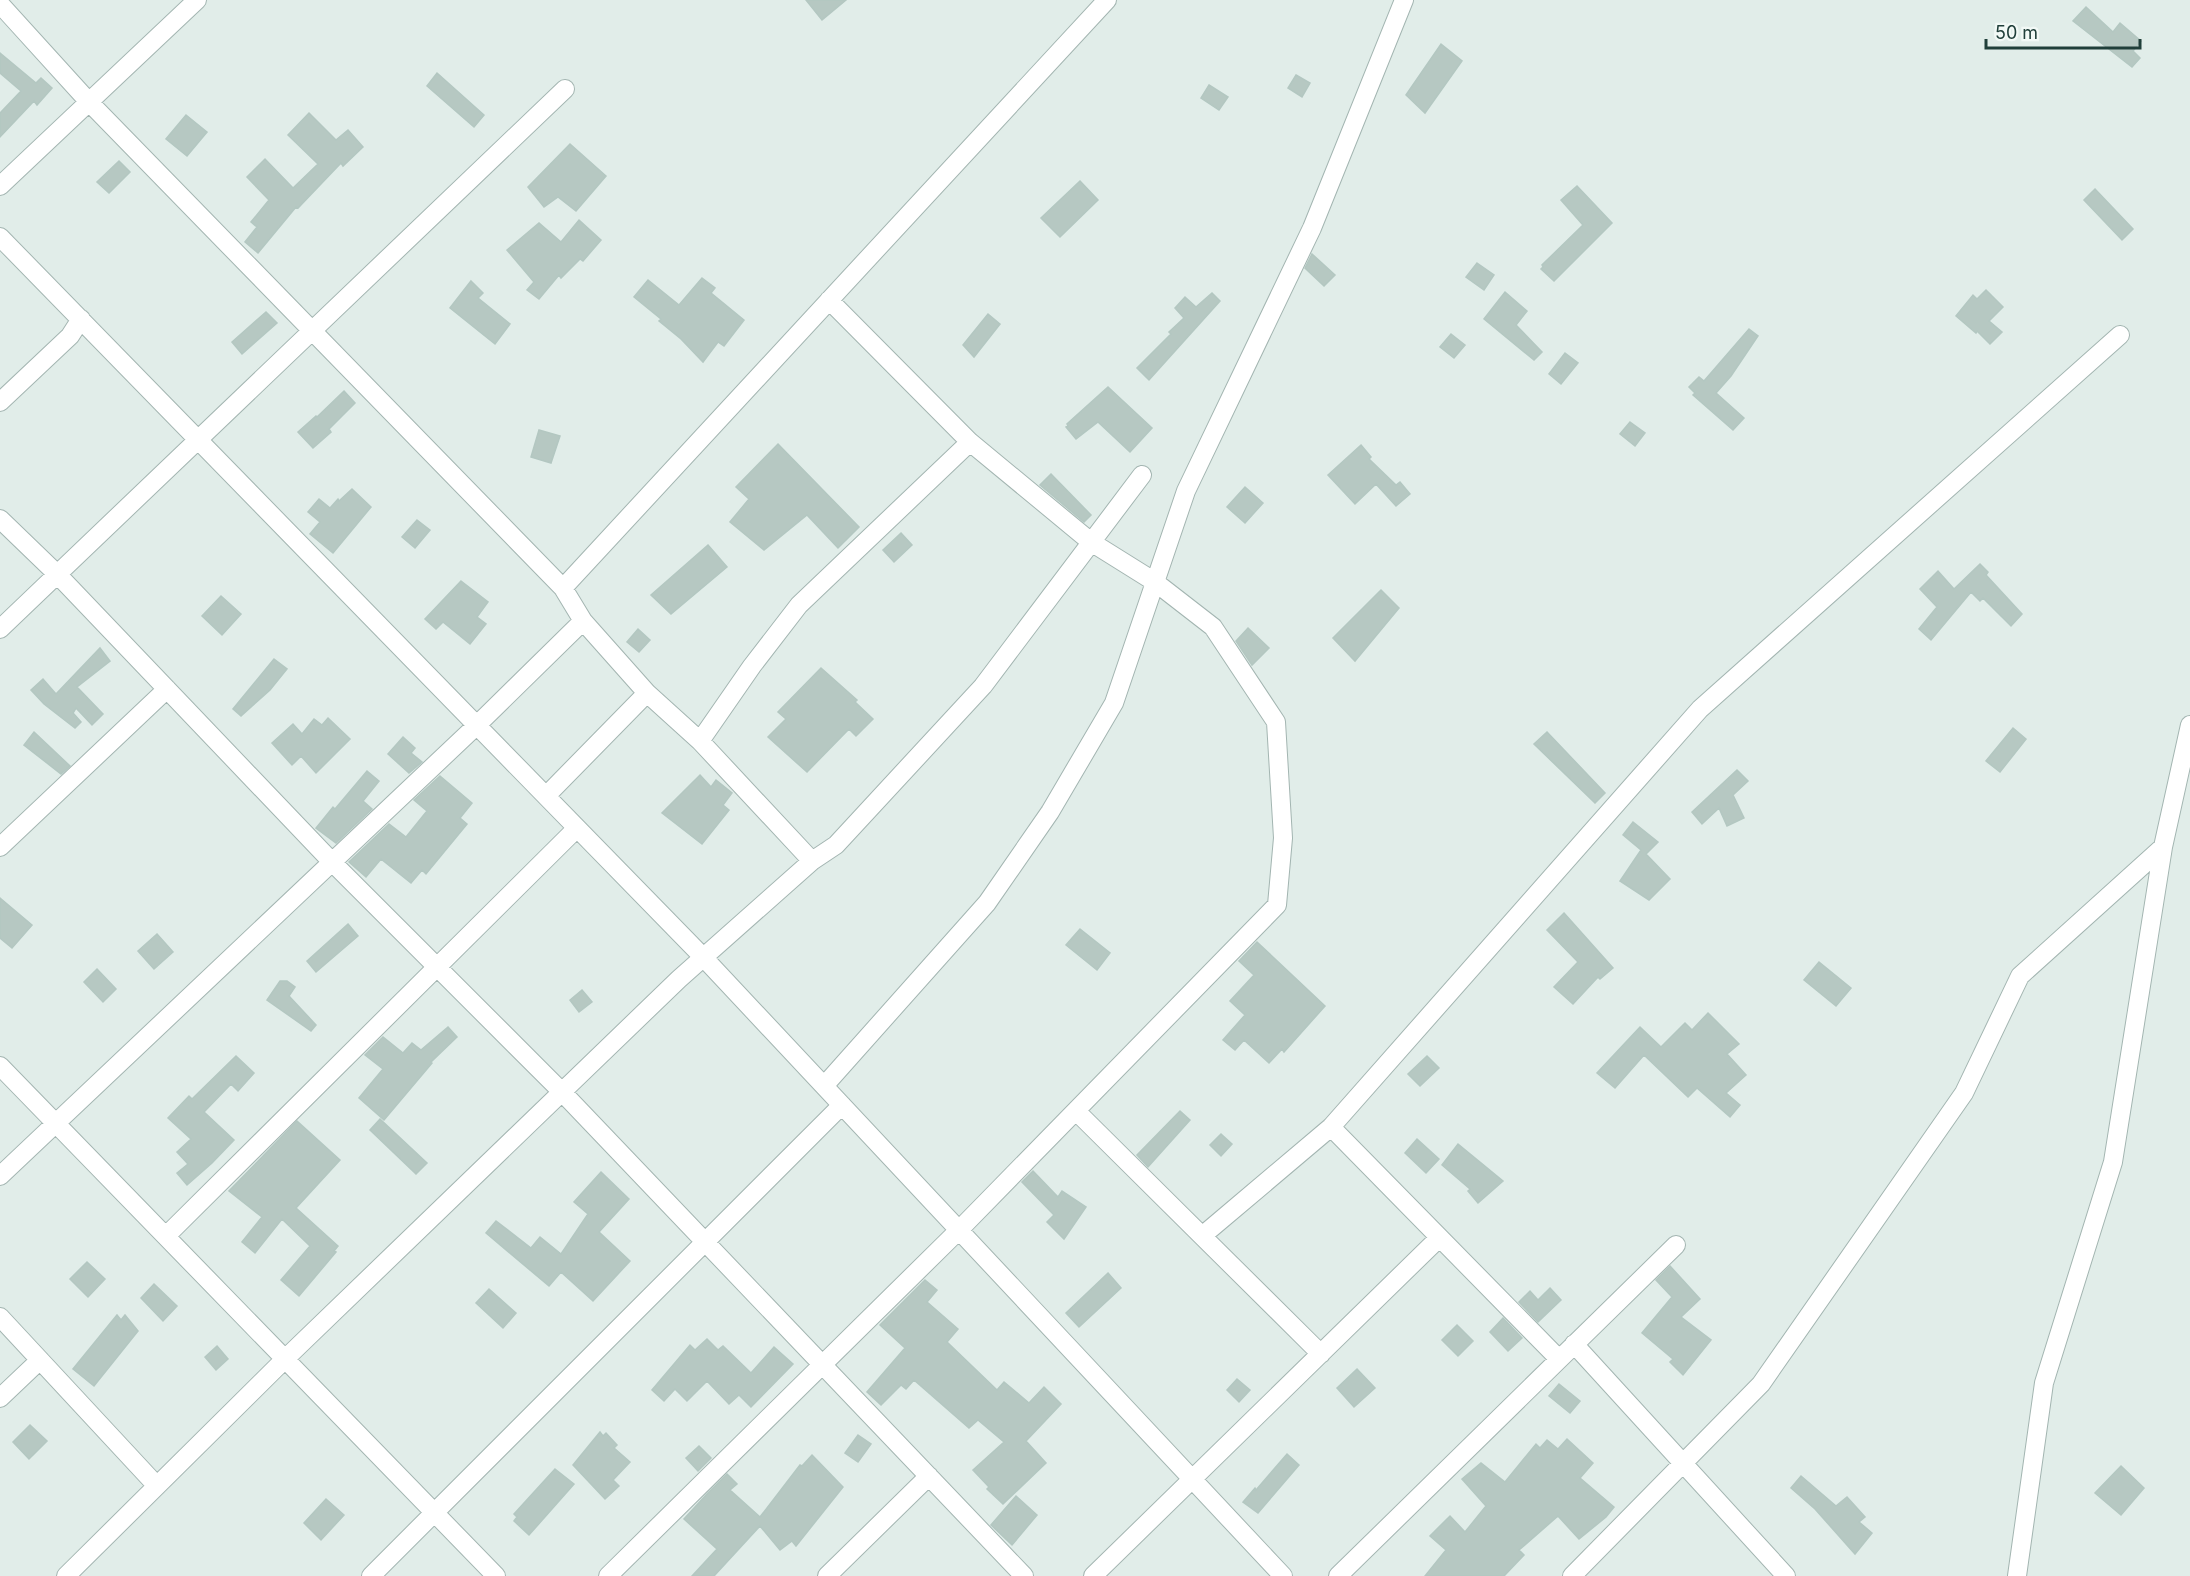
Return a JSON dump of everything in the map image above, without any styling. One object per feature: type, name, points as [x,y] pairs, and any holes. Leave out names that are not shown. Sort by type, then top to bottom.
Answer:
[{"type":"street","points":[[0,186],[197,0]]},
{"type":"street","points":[[562,588],[1107,0]]},
{"type":"street","points":[[824,1086],[987,903],[1050,812],[1114,703],[1186,491],[1312,228],[1404,0]]},
{"type":"street","points":[[0,4],[89,102],[562,588],[583,621],[647,693],[700,741],[812,861]]},
{"type":"street","points":[[0,629],[565,88]]},
{"type":"street","points":[[0,237],[704,958],[1283,1576]]},
{"type":"street","points":[[608,1576],[959,1230],[1277,905],[1283,838],[1276,722],[1213,627],[1155,582],[1092,542],[970,442],[829,300]]},
{"type":"street","points":[[0,402],[70,336],[81,319]]},
{"type":"street","points":[[1202,1236],[1331,1127],[1700,710],[2120,335]]},
{"type":"street","points":[[700,741],[752,666],[799,605],[970,442]]},
{"type":"street","points":[[66,1576],[285,1359],[679,979],[812,861],[836,844],[983,686],[1142,475]]},
{"type":"street","points":[[0,519],[57,574],[332,862],[562,1092],[1024,1576]]},
{"type":"street","points":[[0,1176],[477,725],[583,621]]},
{"type":"street","points":[[0,848],[167,689]]},
{"type":"street","points":[[546,796],[647,693]]},
{"type":"street","points":[[2016,1576],[2044,1383],[2114,1162],[2163,847],[2190,725]]},
{"type":"street","points":[[166,1236],[577,828]]},
{"type":"street","points":[[1572,1576],[1761,1384],[1964,1093],[2020,976],[2163,847]]},
{"type":"street","points":[[0,1066],[496,1576]]},
{"type":"street","points":[[371,1576],[842,1105]]},
{"type":"street","points":[[1076,1111],[1321,1354]]},
{"type":"street","points":[[1331,1127],[1559,1359]]},
{"type":"street","points":[[1093,1576],[1439,1238]]},
{"type":"street","points":[[1338,1576],[1676,1245]]},
{"type":"street","points":[[0,1317],[157,1486]]},
{"type":"street","points":[[1574,1344],[1786,1576]]},
{"type":"street","points":[[0,1398],[40,1360]]},
{"type":"street","points":[[827,1576],[929,1476]]},
{"type":"building","points":[[806,0],[846,0],[822,20]]},
{"type":"building","points":[[2086,7],[2113,32],[2120,23],[2141,41],[2133,51],[2140,58],[2132,67],[2073,21]]},
{"type":"building","points":[[1441,44],[1462,61],[1425,113],[1406,95]]},
{"type":"building","points":[[0,53],[36,83],[41,78],[52,88],[37,105],[34,101],[0,137],[0,113],[21,91],[0,73]]},
{"type":"building","points":[[437,73],[484,115],[474,127],[427,86]]},
{"type":"building","points":[[1296,75],[1310,83],[1302,97],[1288,88]]},
{"type":"building","points":[[1209,85],[1228,97],[1219,110],[1201,98]]},
{"type":"building","points":[[309,113],[336,140],[348,130],[363,147],[343,166],[341,163],[298,208],[296,207],[258,253],[245,242],[257,227],[251,222],[269,200],[247,177],[265,159],[293,188],[318,164],[288,135]]},
{"type":"building","points":[[186,115],[207,132],[187,156],[166,139]]},
{"type":"building","points":[[570,144],[606,176],[576,211],[558,197],[544,207],[528,187]]},
{"type":"building","points":[[119,161],[130,172],[109,193],[97,182]]},
{"type":"building","points":[[1080,181],[1098,200],[1060,237],[1041,218]]},
{"type":"building","points":[[1577,186],[1612,223],[1554,281],[1541,269],[1542,265],[1583,225],[1561,200]]},
{"type":"building","points":[[2095,189],[2133,229],[2122,240],[2084,200]]},
{"type":"building","points":[[579,220],[601,240],[583,261],[580,259],[561,278],[559,275],[539,299],[527,290],[534,282],[507,250],[539,223],[561,242]]},
{"type":"building","points":[[1312,254],[1335,275],[1324,286],[1305,268]]},
{"type":"building","points":[[1477,263],[1494,275],[1484,290],[1466,277]]},
{"type":"building","points":[[702,278],[715,288],[711,293],[744,320],[724,346],[718,342],[703,362],[681,339],[659,321],[661,319],[634,297],[648,280],[679,305]]},
{"type":"building","points":[[471,281],[483,293],[478,298],[510,324],[495,344],[450,308]]},
{"type":"building","points":[[1986,290],[2003,307],[1989,321],[2002,332],[1990,344],[1956,316],[1973,295],[1977,299]]},
{"type":"building","points":[[1505,292],[1527,311],[1516,325],[1542,352],[1534,360],[1484,319]]},
{"type":"building","points":[[1212,293],[1220,301],[1149,380],[1137,368],[1184,318],[1175,308],[1185,297],[1196,307]]},
{"type":"building","points":[[266,312],[277,323],[242,354],[232,342]]},
{"type":"building","points":[[988,314],[1000,324],[974,357],[963,345]]},
{"type":"building","points":[[1749,329],[1758,336],[1731,376],[1716,393],[1744,418],[1733,430],[1693,395],[1695,393],[1689,387],[1699,377],[1704,381]]},
{"type":"building","points":[[1451,334],[1465,345],[1454,358],[1440,347]]},
{"type":"building","points":[[1565,353],[1578,363],[1561,384],[1549,374]]},
{"type":"building","points":[[1108,387],[1152,428],[1130,452],[1098,422],[1076,439],[1066,427]]},
{"type":"building","points":[[344,391],[355,403],[329,429],[331,432],[313,448],[298,432]]},
{"type":"building","points":[[1630,422],[1645,433],[1635,446],[1620,434]]},
{"type":"building","points":[[539,430],[560,436],[551,463],[531,457]]},
{"type":"building","points":[[778,444],[859,527],[838,548],[807,515],[764,550],[730,522],[749,499],[736,487]]},
{"type":"building","points":[[1361,445],[1371,457],[1369,459],[1396,485],[1400,482],[1410,494],[1396,506],[1376,484],[1355,504],[1328,475]]},
{"type":"building","points":[[1051,474],[1091,515],[1084,522],[1040,485]]},
{"type":"building","points":[[1245,487],[1263,503],[1245,523],[1227,507]]},
{"type":"building","points":[[352,489],[371,507],[333,553],[310,534],[320,522],[308,512],[319,499],[330,508]]},
{"type":"building","points":[[417,520],[430,530],[415,548],[402,537]]},
{"type":"building","points":[[901,533],[912,545],[894,562],[883,550]]},
{"type":"building","points":[[708,545],[727,567],[671,614],[651,595]]},
{"type":"building","points":[[1980,564],[1988,572],[1986,575],[2022,614],[2011,626],[1983,598],[1980,601],[1971,592],[1931,640],[1919,629],[1937,607],[1920,589],[1938,571],[1954,589]]},
{"type":"building","points":[[461,581],[488,602],[477,617],[486,624],[470,644],[443,622],[436,629],[425,619]]},
{"type":"building","points":[[1381,590],[1399,608],[1355,661],[1333,638]]},
{"type":"building","points":[[221,596],[241,614],[222,635],[202,616]]},
{"type":"building","points":[[1248,628],[1269,648],[1252,665],[1236,641]]},
{"type":"building","points":[[638,629],[650,640],[639,652],[627,642]]},
{"type":"building","points":[[100,648],[110,661],[77,687],[103,714],[92,725],[76,708],[73,713],[81,722],[75,728],[44,704],[31,690],[43,679],[56,694]]},
{"type":"building","points":[[274,659],[287,669],[270,690],[241,716],[233,709]]},
{"type":"building","points":[[821,668],[857,700],[855,702],[873,719],[856,736],[849,729],[807,772],[768,737],[786,719],[778,712]]},
{"type":"building","points":[[328,718],[350,739],[316,773],[301,756],[292,765],[272,743],[293,724],[302,734],[314,719],[322,725]]},
{"type":"building","points":[[2013,728],[2026,739],[2000,772],[1986,761]]},
{"type":"building","points":[[34,732],[70,766],[61,774],[24,745]]},
{"type":"building","points":[[1547,732],[1605,793],[1595,803],[1534,744]]},
{"type":"building","points":[[403,737],[415,748],[411,753],[422,762],[409,773],[388,754]]},
{"type":"building","points":[[1737,770],[1748,781],[1733,795],[1744,818],[1727,826],[1719,808],[1702,824],[1692,812]]},
{"type":"building","points":[[367,771],[379,781],[363,801],[372,809],[336,843],[316,828]]},
{"type":"building","points":[[700,775],[711,787],[716,780],[732,793],[723,805],[729,810],[702,844],[662,813]]},
{"type":"building","points":[[440,776],[472,803],[460,818],[467,824],[426,874],[422,870],[411,883],[381,859],[366,877],[349,862],[389,824],[406,837],[427,811],[414,800]]},
{"type":"building","points":[[1633,822],[1658,842],[1646,854],[1670,879],[1649,900],[1620,881],[1641,850],[1623,835]]},
{"type":"building","points":[[0,898],[32,925],[12,948],[0,938]]},
{"type":"building","points":[[1564,913],[1613,968],[1600,979],[1598,977],[1573,1004],[1554,987],[1578,962],[1547,930]]},
{"type":"building","points":[[348,924],[358,936],[316,972],[307,961]]},
{"type":"building","points":[[1080,929],[1110,953],[1097,970],[1066,945]]},
{"type":"building","points":[[157,934],[173,952],[154,969],[138,951]]},
{"type":"building","points":[[1257,942],[1325,1006],[1284,1052],[1282,1049],[1269,1063],[1244,1040],[1235,1050],[1223,1040],[1245,1015],[1230,1001],[1254,975],[1239,961]]},
{"type":"building","points":[[1819,962],[1851,988],[1836,1006],[1804,980]]},
{"type":"building","points":[[97,969],[116,989],[103,1002],[84,982]]},
{"type":"building","points":[[280,981],[287,981],[295,987],[289,996],[316,1025],[311,1031],[267,1000]]},
{"type":"building","points":[[582,990],[592,1002],[579,1012],[570,1000]]},
{"type":"building","points":[[1708,1013],[1739,1044],[1727,1054],[1746,1075],[1726,1093],[1740,1105],[1730,1117],[1697,1088],[1688,1097],[1644,1055],[1615,1088],[1597,1073],[1640,1027],[1661,1047],[1685,1023],[1692,1030]]},
{"type":"building","points":[[448,1027],[457,1037],[431,1062],[384,1120],[359,1098],[383,1069],[365,1055],[383,1037],[403,1053],[412,1043],[421,1050]]},
{"type":"building","points":[[236,1056],[254,1073],[238,1091],[231,1084],[204,1112],[234,1140],[187,1185],[177,1173],[188,1164],[177,1152],[191,1139],[168,1118],[189,1096],[192,1099]]},
{"type":"building","points":[[1427,1056],[1439,1068],[1420,1086],[1408,1074]]},
{"type":"building","points":[[1180,1111],[1190,1120],[1148,1167],[1137,1155]]},
{"type":"building","points":[[380,1119],[427,1163],[416,1174],[370,1130]]},
{"type":"building","points":[[297,1121],[340,1160],[296,1208],[338,1246],[334,1251],[336,1252],[299,1296],[281,1280],[310,1246],[282,1219],[255,1253],[242,1242],[262,1217],[229,1191]]},
{"type":"building","points":[[1221,1134],[1232,1144],[1221,1156],[1210,1145]]},
{"type":"building","points":[[1417,1139],[1439,1159],[1426,1173],[1405,1153]]},
{"type":"building","points":[[1458,1144],[1503,1181],[1478,1203],[1468,1191],[1470,1189],[1442,1165]]},
{"type":"building","points":[[1033,1171],[1058,1197],[1062,1191],[1086,1207],[1064,1239],[1047,1222],[1054,1215],[1022,1182]]},
{"type":"building","points":[[601,1172],[629,1199],[599,1232],[630,1261],[593,1301],[561,1272],[549,1286],[486,1233],[496,1221],[531,1248],[540,1237],[561,1254],[588,1214],[574,1202]]},
{"type":"building","points":[[87,1262],[105,1279],[88,1297],[70,1279]]},
{"type":"building","points":[[1670,1266],[1700,1299],[1681,1317],[1711,1340],[1683,1375],[1670,1362],[1673,1359],[1642,1333],[1672,1297],[1656,1280]]},
{"type":"building","points":[[1108,1273],[1121,1288],[1079,1327],[1066,1313]]},
{"type":"building","points":[[925,1280],[937,1290],[927,1302],[958,1329],[947,1342],[997,1390],[1004,1382],[1029,1403],[1044,1387],[1061,1404],[1026,1441],[1046,1463],[1003,1504],[987,1489],[989,1487],[973,1470],[1004,1442],[978,1420],[969,1428],[914,1380],[906,1389],[901,1385],[881,1405],[867,1392],[905,1348],[880,1325]]},
{"type":"building","points":[[154,1284],[177,1306],[163,1321],[141,1298]]},
{"type":"building","points":[[1550,1288],[1561,1300],[1538,1322],[1519,1302],[1530,1291],[1538,1300]]},
{"type":"building","points":[[489,1289],[516,1313],[503,1328],[476,1303]]},
{"type":"building","points":[[117,1315],[121,1320],[125,1315],[138,1331],[94,1386],[73,1369]]},
{"type":"building","points":[[1503,1318],[1522,1338],[1508,1351],[1490,1332]]},
{"type":"building","points":[[1457,1325],[1473,1341],[1458,1356],[1442,1340]]},
{"type":"building","points":[[707,1339],[718,1350],[723,1346],[751,1373],[774,1347],[793,1364],[751,1407],[739,1395],[729,1404],[707,1381],[687,1401],[675,1389],[664,1401],[652,1390],[690,1345],[695,1350]]},
{"type":"building","points":[[217,1346],[228,1359],[216,1370],[205,1357]]},
{"type":"building","points":[[1357,1369],[1375,1388],[1354,1407],[1337,1388]]},
{"type":"building","points":[[1237,1379],[1250,1390],[1239,1402],[1227,1390]]},
{"type":"building","points":[[1559,1384],[1580,1401],[1570,1413],[1549,1396]]},
{"type":"building","points":[[30,1425],[47,1441],[29,1459],[13,1442]]},
{"type":"building","points":[[600,1432],[603,1436],[606,1433],[617,1445],[614,1448],[630,1462],[613,1480],[619,1486],[605,1499],[573,1465]]},
{"type":"building","points":[[858,1435],[871,1444],[858,1462],[845,1453]]},
{"type":"building","points":[[1567,1439],[1593,1463],[1580,1478],[1614,1507],[1606,1517],[1579,1539],[1558,1516],[1519,1550],[1524,1555],[1504,1576],[1425,1576],[1446,1550],[1430,1536],[1450,1516],[1465,1532],[1486,1506],[1462,1479],[1481,1463],[1505,1482],[1536,1444],[1540,1448],[1547,1440],[1558,1449]]},
{"type":"building","points":[[699,1446],[711,1458],[698,1471],[686,1458]]},
{"type":"building","points":[[1287,1454],[1299,1465],[1258,1513],[1243,1502]]},
{"type":"building","points":[[812,1455],[843,1487],[796,1546],[792,1541],[780,1550],[760,1526],[714,1576],[692,1576],[717,1549],[684,1519],[706,1495],[727,1474],[737,1484],[730,1490],[760,1517],[800,1465],[802,1466]]},
{"type":"building","points":[[2121,1466],[2144,1488],[2121,1515],[2095,1493]]},
{"type":"building","points":[[555,1469],[574,1484],[529,1535],[514,1521],[517,1517],[514,1514]]},
{"type":"building","points":[[1801,1476],[1836,1506],[1847,1497],[1865,1517],[1859,1522],[1872,1533],[1855,1554],[1815,1509],[1791,1488]]},
{"type":"building","points":[[1016,1496],[1037,1515],[1012,1545],[991,1525]]},
{"type":"building","points":[[326,1499],[344,1515],[321,1540],[304,1523]]}]
